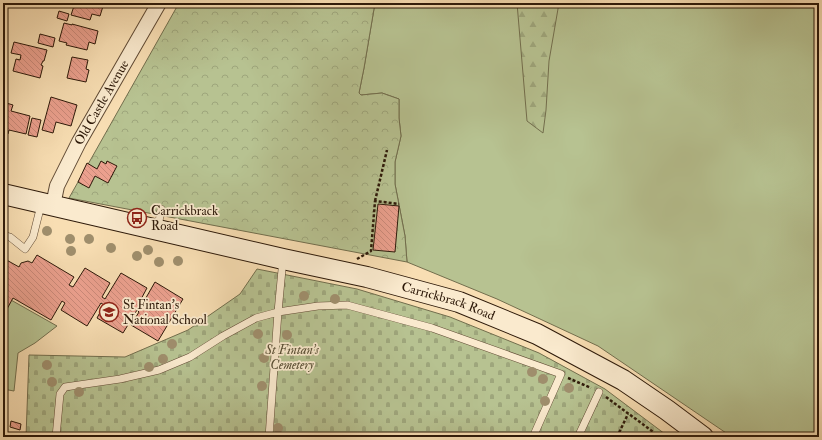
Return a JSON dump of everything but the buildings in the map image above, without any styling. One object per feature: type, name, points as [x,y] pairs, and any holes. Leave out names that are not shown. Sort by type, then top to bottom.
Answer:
[{"type":"main road","name":"Carrickbrack Road","points":[[3,194],[367,277],[459,302],[537,334],[623,380],[703,437]]},
{"type":"street","name":"Old Castle Avenue","points":[[47,204],[79,142],[159,3]]},
{"type":"lane","points":[[3,235],[10,237],[25,249],[33,237],[47,204]]},
{"type":"lane","points":[[158,230],[161,209]]},
{"type":"lane","points":[[269,437],[283,259]]},
{"type":"lane","points":[[56,437],[60,394],[65,387],[120,379],[159,370],[190,357],[223,336],[256,318],[278,312],[318,306],[347,305],[432,328],[561,374],[533,437]]},
{"type":"lane","points":[[578,437],[599,392]]},
{"type":"path","points":[[355,260],[371,251],[375,201],[387,150]]},
{"type":"path","points":[[375,201],[398,204]]},
{"type":"path","points":[[561,374],[599,392],[660,437]]},
{"type":"path","points":[[617,437],[628,414]]},
{"type":"path","points":[[651,437],[654,432]]},
{"type":"green space","points":[[179,3],[375,3],[359,93],[361,95],[382,93],[399,99],[401,136],[395,162],[395,184],[405,236],[407,262],[69,198]]},
{"type":"green space","points":[[375,3],[819,3],[819,437],[732,437],[598,346],[497,299],[407,262],[405,236],[395,184],[395,162],[401,136],[399,99],[382,93],[361,95],[359,93]]},
{"type":"green space","points":[[517,3],[559,3],[549,61],[543,133],[527,121]]},
{"type":"green space","name":"St Fintan's Cemetery","points":[[257,269],[357,289],[450,317],[539,353],[605,389],[669,437],[26,437],[29,355],[125,357],[188,330],[240,294]]},
{"type":"green space","points":[[11,300],[57,326],[35,343],[18,353],[14,391],[3,389],[3,312]]},
{"type":"place","name":"Carrickbrack Road","points":[[137,218]]},
{"type":"place","name":"St Fintan's National School","points":[[109,312]]}]
